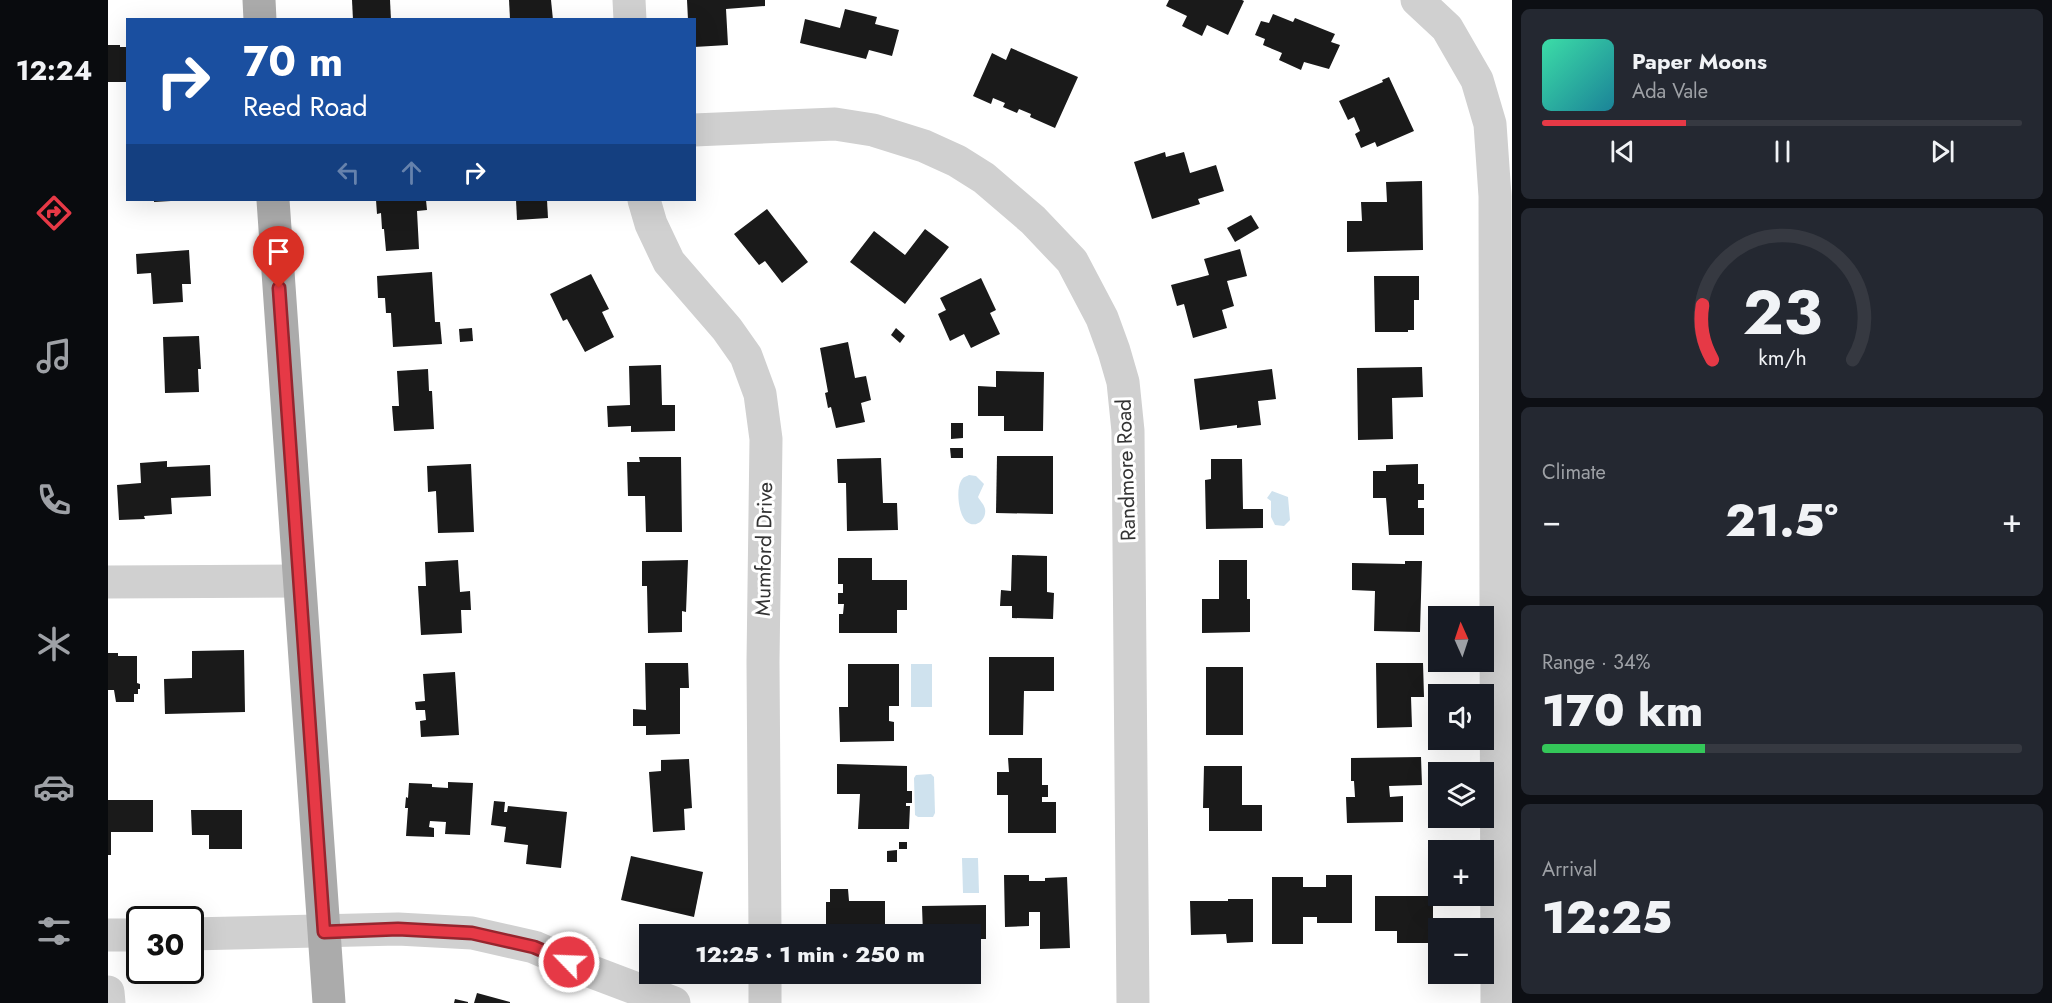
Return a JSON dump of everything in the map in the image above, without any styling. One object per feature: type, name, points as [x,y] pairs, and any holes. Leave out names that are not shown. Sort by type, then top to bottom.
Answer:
[{"type":"main road","points":[[259,0],[260,18]]},
{"type":"main road","points":[[273,201],[329,1003]]},
{"type":"street","points":[[629,0],[630,18]]},
{"type":"street","points":[[1417,0],[1447,28],[1477,80],[1490,124],[1504,196],[1497,1003]]},
{"type":"street","name":"Randmore Road","points":[[696,130],[835,124],[873,130],[924,146],[949,157],[984,178],[1033,220],[1072,261],[1102,318],[1123,381],[1128,431],[1133,1003]]},
{"type":"street","name":"Mumford Drive","points":[[644,201],[651,224],[669,262],[727,329],[746,356],[760,394],[766,439],[763,662],[765,924]]},
{"type":"street","points":[[108,582],[300,581]]},
{"type":"street","points":[[204,934],[398,929],[472,933],[534,947],[598,975],[674,1003]]},
{"type":"street","points":[[108,935],[126,935]]},
{"type":"street","points":[[765,984],[765,1003]]},
{"type":"street","points":[[108,992],[109,1003]]},
{"type":"water","points":[[969,475],[976,476],[984,484],[978,497],[985,513],[983,519],[977,524],[970,524],[964,519],[959,502],[959,485]]},
{"type":"water","points":[[1272,491],[1288,497],[1290,520],[1284,526],[1275,525],[1271,517],[1271,501],[1267,498]]},
{"type":"water","points":[[911,664],[932,664],[932,707],[911,707]]},
{"type":"water","points":[[931,774],[934,777],[935,813],[933,817],[915,815],[914,778],[916,775]]},
{"type":"water","points":[[962,858],[978,858],[979,893],[963,893]]},
{"type":"building","points":[[352,0],[390,0],[391,18],[353,18]]},
{"type":"building","points":[[509,0],[551,0],[553,18],[510,18]]},
{"type":"building","points":[[687,0],[765,0],[765,6],[726,9],[728,45],[696,47],[696,18],[688,18]]},
{"type":"building","points":[[1169,0],[1244,1],[1228,35],[1207,25],[1202,36],[1182,26],[1187,16],[1166,6]]},
{"type":"building","points":[[845,9],[877,17],[875,24],[899,30],[892,56],[869,50],[866,59],[800,43],[805,19],[840,28]]},
{"type":"building","points":[[1273,14],[1293,22],[1295,18],[1335,34],[1331,42],[1340,45],[1329,69],[1304,62],[1301,70],[1279,60],[1282,53],[1263,45],[1265,39],[1255,35],[1261,21],[1269,23]]},
{"type":"building","points":[[108,45],[126,47],[126,82],[108,82]]},
{"type":"building","points":[[1011,48],[1078,77],[1055,128],[1030,117],[1031,114],[1019,109],[1017,113],[1003,107],[1005,103],[993,98],[991,104],[973,96],[992,53],[1006,60]]},
{"type":"building","points":[[1389,77],[1414,131],[1377,147],[1375,142],[1361,148],[1355,134],[1360,131],[1354,117],[1348,120],[1339,101],[1383,82],[1382,80]]},
{"type":"building","points":[[1165,152],[1166,157],[1184,152],[1190,173],[1216,165],[1224,191],[1198,199],[1200,204],[1152,219],[1134,162]]},
{"type":"building","points":[[1422,181],[1423,250],[1347,252],[1347,221],[1362,221],[1361,202],[1387,202],[1386,182]]},
{"type":"building","points":[[376,201],[426,201],[427,210],[417,211],[419,249],[386,251],[381,213],[377,214]]},
{"type":"building","points":[[516,201],[547,201],[548,218],[517,220]]},
{"type":"building","points":[[767,209],[808,262],[782,283],[765,261],[759,265],[734,234]]},
{"type":"building","points":[[1251,215],[1259,228],[1235,242],[1227,228]]},
{"type":"building","points":[[925,229],[949,247],[905,304],[850,262],[874,231],[905,255]]},
{"type":"building","points":[[1240,249],[1247,276],[1227,281],[1234,306],[1222,310],[1227,328],[1193,338],[1184,304],[1177,306],[1171,285],[1209,275],[1204,259]]},
{"type":"building","points":[[189,250],[191,284],[182,284],[183,302],[153,304],[151,273],[137,274],[136,254]]},
{"type":"building","points":[[432,272],[435,322],[440,322],[442,344],[393,347],[391,313],[386,313],[385,298],[378,298],[377,276]]},
{"type":"building","points":[[591,274],[609,309],[602,312],[614,337],[585,352],[567,319],[563,321],[550,294]]},
{"type":"building","points":[[1374,276],[1419,276],[1419,300],[1414,300],[1414,330],[1375,332]]},
{"type":"building","points":[[981,278],[996,310],[990,313],[1000,334],[971,348],[964,334],[950,341],[938,314],[946,310],[940,298]]},
{"type":"building","points":[[472,328],[473,341],[460,342],[459,329]]},
{"type":"building","points":[[896,328],[905,336],[900,343],[891,335]]},
{"type":"building","points":[[199,336],[201,369],[198,369],[199,392],[165,393],[163,337]]},
{"type":"building","points":[[848,342],[855,378],[866,376],[871,400],[861,403],[865,422],[836,428],[825,393],[828,392],[820,348]]},
{"type":"building","points":[[661,365],[662,405],[675,405],[675,431],[631,432],[631,426],[608,427],[607,406],[630,405],[629,366]]},
{"type":"building","points":[[1422,367],[1423,397],[1392,398],[1393,439],[1358,440],[1357,368]]},
{"type":"building","points":[[428,369],[434,429],[394,431],[392,406],[399,406],[397,371]]},
{"type":"building","points":[[1272,369],[1276,399],[1258,401],[1261,425],[1237,428],[1237,425],[1200,430],[1194,379]]},
{"type":"building","points":[[996,371],[1044,372],[1043,431],[1004,431],[1004,416],[978,416],[978,386],[996,387]]},
{"type":"building","points":[[951,423],[963,423],[963,438],[951,439]]},
{"type":"building","points":[[950,448],[963,448],[963,458],[951,458]]},
{"type":"building","points":[[997,456],[1053,456],[1053,514],[996,513]]},
{"type":"building","points":[[639,457],[681,457],[682,532],[646,532],[645,496],[628,496],[627,462],[640,462]]},
{"type":"building","points":[[881,458],[883,503],[897,503],[898,530],[847,531],[846,483],[838,483],[837,459]]},
{"type":"building","points":[[1211,459],[1242,459],[1243,509],[1263,509],[1263,528],[1206,529],[1205,480],[1211,479]]},
{"type":"building","points":[[167,461],[167,467],[210,465],[211,496],[171,498],[172,514],[144,516],[145,519],[119,520],[117,485],[141,483],[140,463]]},
{"type":"building","points":[[471,464],[474,532],[438,533],[436,491],[428,492],[427,466]]},
{"type":"building","points":[[1418,464],[1418,484],[1424,484],[1424,500],[1418,500],[1418,508],[1424,508],[1424,535],[1389,535],[1386,498],[1373,498],[1373,471],[1386,471],[1386,465]]},
{"type":"building","points":[[1012,555],[1047,556],[1047,592],[1054,593],[1053,619],[1012,618],[1012,606],[1000,606],[1001,590],[1011,591]]},
{"type":"building","points":[[838,558],[872,558],[872,580],[907,580],[907,610],[897,610],[897,633],[839,633],[839,614],[843,614],[844,604],[838,604],[838,593],[843,593],[843,584],[838,584]]},
{"type":"building","points":[[458,560],[460,592],[470,591],[471,610],[461,610],[462,633],[421,635],[418,586],[426,586],[425,562]]},
{"type":"building","points":[[688,560],[686,612],[682,611],[682,632],[648,633],[647,586],[642,586],[642,561]]},
{"type":"building","points":[[1219,560],[1247,560],[1250,632],[1202,633],[1202,599],[1219,599]]},
{"type":"building","points":[[1405,561],[1422,561],[1420,632],[1374,631],[1375,591],[1352,590],[1352,563],[1405,564]]},
{"type":"building","points":[[244,650],[245,712],[165,714],[164,679],[192,678],[192,651]]},
{"type":"building","points":[[108,653],[118,653],[118,656],[137,656],[137,683],[140,684],[140,689],[138,689],[138,694],[134,694],[134,702],[116,702],[114,690],[108,690]]},
{"type":"building","points":[[989,657],[1054,657],[1054,691],[1024,691],[1023,735],[989,735]]},
{"type":"building","points":[[645,663],[688,663],[689,688],[680,688],[680,734],[646,735],[646,726],[633,726],[633,709],[646,710]]},
{"type":"building","points":[[1376,663],[1423,663],[1424,697],[1411,697],[1412,727],[1377,728]]},
{"type":"building","points":[[848,664],[899,664],[899,706],[889,706],[889,721],[894,722],[894,741],[840,742],[839,707],[848,707]]},
{"type":"building","points":[[1206,667],[1243,667],[1243,735],[1206,735]]},
{"type":"building","points":[[455,672],[459,735],[421,737],[420,721],[426,720],[425,710],[416,710],[415,702],[425,701],[423,674]]},
{"type":"building","points":[[1421,757],[1422,785],[1389,786],[1390,797],[1403,796],[1403,822],[1347,823],[1346,797],[1355,797],[1354,781],[1351,781],[1351,758]]},
{"type":"building","points":[[1008,758],[1042,758],[1042,785],[1048,785],[1048,797],[1042,797],[1042,802],[1056,802],[1056,833],[1008,833],[1008,795],[997,795],[997,772],[1009,772]]},
{"type":"building","points":[[689,759],[692,808],[684,809],[685,830],[653,832],[649,772],[661,771],[661,760]]},
{"type":"building","points":[[837,764],[907,766],[907,791],[912,791],[912,803],[906,803],[906,806],[910,806],[909,829],[858,829],[860,794],[837,794]]},
{"type":"building","points":[[1204,766],[1242,766],[1242,805],[1262,805],[1262,831],[1209,831],[1209,808],[1203,808]]},
{"type":"building","points":[[448,782],[473,783],[470,835],[445,834],[446,822],[430,821],[429,827],[434,828],[434,837],[406,836],[408,808],[405,808],[409,783],[432,784],[432,787],[448,788]]},
{"type":"building","points":[[108,800],[153,800],[153,832],[111,832],[111,855],[108,855]]},
{"type":"building","points":[[494,801],[505,802],[504,812],[507,812],[508,806],[567,812],[561,868],[526,864],[528,845],[504,842],[506,827],[491,825]]},
{"type":"building","points":[[191,810],[242,810],[242,849],[209,849],[209,835],[192,835]]},
{"type":"building","points":[[899,842],[907,842],[907,849],[899,849]]},
{"type":"building","points":[[897,850],[897,862],[887,862],[887,851]]},
{"type":"building","points":[[631,856],[703,872],[694,917],[621,900]]},
{"type":"building","points":[[1004,875],[1029,875],[1029,881],[1067,877],[1070,948],[1040,949],[1040,912],[1029,912],[1029,926],[1005,927]]},
{"type":"building","points":[[1326,875],[1352,875],[1352,923],[1317,923],[1317,917],[1303,917],[1303,944],[1272,944],[1272,877],[1303,877],[1303,887],[1326,887]]},
{"type":"building","points":[[830,889],[848,889],[849,901],[885,901],[885,924],[826,924],[826,902],[830,902]]},
{"type":"building","points":[[1375,896],[1428,896],[1428,906],[1433,906],[1433,918],[1428,918],[1428,943],[1397,943],[1397,931],[1375,931]]},
{"type":"building","points":[[1228,899],[1253,899],[1253,942],[1227,943],[1226,934],[1191,935],[1190,901],[1228,901]]},
{"type":"building","points":[[986,905],[986,939],[981,939],[981,924],[923,924],[922,906]]},
{"type":"building","points":[[477,993],[510,1002],[510,1003],[474,1003]]},
{"type":"building","points":[[455,999],[468,1002],[468,1003],[454,1003]]},
{"type":"route","points":[[279,288],[324,932],[398,929],[472,933],[534,947],[569,962]]}]
